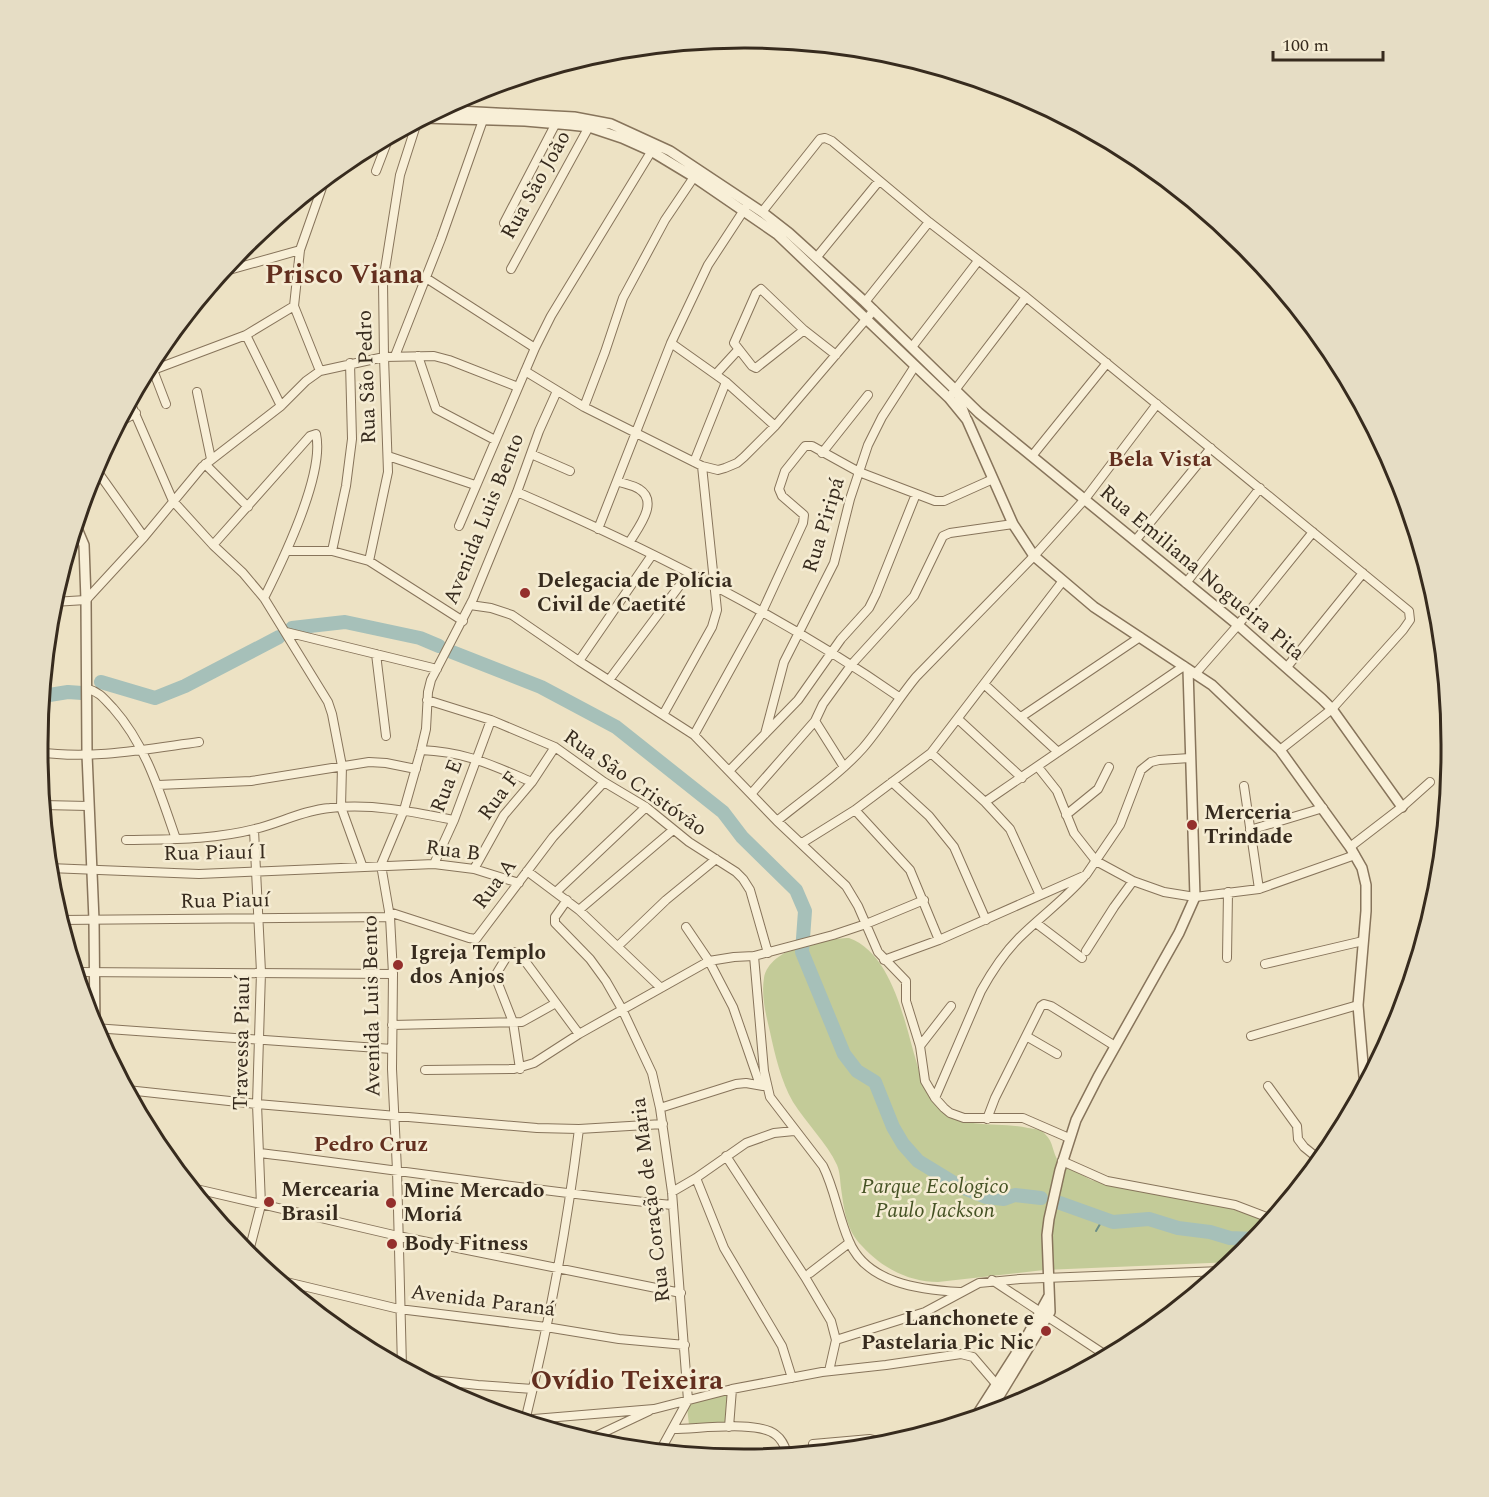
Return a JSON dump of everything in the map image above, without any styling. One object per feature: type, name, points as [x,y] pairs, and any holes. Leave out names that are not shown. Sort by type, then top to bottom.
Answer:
[{"type":"street","points":[[454,112],[556,123],[591,123]]},
{"type":"street","points":[[396,356],[488,117]]},
{"type":"street","points":[[441,118],[488,117],[611,124],[653,147],[746,207],[915,366],[952,394]]},
{"type":"street","points":[[504,223],[556,123]]},
{"type":"street","name":"Rua São João","points":[[511,269],[591,123]]},
{"type":"street","name":"Rua São Pedro","points":[[369,561],[387,484],[383,282],[400,175],[414,132]]},
{"type":"street","points":[[762,212],[817,143],[823,138],[832,141],[1409,611],[1410,620],[1332,709],[1280,750]]},
{"type":"street","points":[[459,526],[535,348],[562,296],[653,147]]},
{"type":"street","points":[[376,171],[385,148]]},
{"type":"street","points":[[584,407],[623,298],[670,213],[696,174]]},
{"type":"street","points":[[816,258],[879,181]]},
{"type":"street","points":[[320,192],[300,249],[294,306],[320,370]]},
{"type":"street","points":[[746,207],[762,212],[783,228],[866,302],[912,348],[952,394],[968,420],[1012,524],[1034,556],[1094,607],[1212,685],[1280,750],[1323,808],[1362,868],[1366,885],[1358,1005],[1364,1071]]},
{"type":"street","points":[[598,529],[671,343],[708,265],[746,207]]},
{"type":"street","points":[[866,302],[929,222]]},
{"type":"street","points":[[238,267],[300,249]]},
{"type":"street","points":[[912,348],[978,261]]},
{"type":"street","points":[[426,278],[535,348]]},
{"type":"street","points":[[804,330],[756,368],[734,344],[759,289],[764,291],[804,330],[836,355]]},
{"type":"street","points":[[952,394],[1026,297]]},
{"type":"street","points":[[159,367],[246,335],[294,306]]},
{"type":"street","points":[[525,370],[584,407],[702,466],[718,470],[737,463],[775,426],[874,310]]},
{"type":"street","points":[[246,335],[281,406]]},
{"type":"street","points":[[671,343],[716,374],[775,426]]},
{"type":"street","points":[[716,374],[738,350]]},
{"type":"street","points":[[418,356],[436,409],[495,440]]},
{"type":"street","points":[[63,601],[86,600],[208,462],[281,406],[320,370],[384,357],[443,358],[518,387]]},
{"type":"street","points":[[332,551],[346,486],[352,439],[350,363]]},
{"type":"street","points":[[1032,456],[1107,363]]},
{"type":"street","name":"Rua Piripá","points":[[765,734],[782,668],[830,574],[859,472],[877,426],[915,366]]},
{"type":"street","points":[[152,378],[166,405]]},
{"type":"street","points":[[694,462],[726,382]]},
{"type":"street","name":"Avenida Luis Bento","points":[[402,1359],[397,1170],[393,1116],[393,974],[390,915],[381,865],[404,810],[422,750],[431,680],[470,605],[557,391]]},
{"type":"street","points":[[196,392],[208,462],[248,507]]},
{"type":"street","name":"Rua Emiliana Nogueira Pita","points":[[952,394],[1085,499],[1287,667],[1332,709],[1402,807]]},
{"type":"street","points":[[822,453],[868,395]]},
{"type":"street","points":[[777,820],[844,767],[863,748],[916,677],[1034,556],[1085,499],[1157,404]]},
{"type":"street","points":[[134,409],[173,501],[264,598],[328,702],[342,766],[342,807],[362,865]]},
{"type":"street","points":[[130,416],[136,413]]},
{"type":"street","points":[[213,545],[310,436],[316,434],[318,445],[315,468],[287,551],[264,598]]},
{"type":"street","points":[[694,735],[762,612],[804,518],[802,512],[782,496],[779,489],[785,471],[804,448],[810,446],[859,472],[935,501],[944,501],[993,479]]},
{"type":"street","points":[[1136,541],[1211,448]]},
{"type":"street","points":[[531,454],[570,471]]},
{"type":"street","points":[[388,456],[475,485]]},
{"type":"street","points":[[663,715],[712,627],[717,610],[702,466]]},
{"type":"street","points":[[101,477],[144,537]]},
{"type":"street","points":[[617,481],[641,490],[647,497],[646,512],[628,543]]},
{"type":"street","points":[[1186,583],[1260,489]]},
{"type":"street","points":[[517,492],[715,586],[852,664],[899,697]]},
{"type":"street","points":[[729,771],[798,700],[873,602],[916,494]]},
{"type":"street","points":[[751,794],[815,721],[823,704],[852,664],[914,596],[943,536],[1012,524]]},
{"type":"street","points":[[985,802],[1058,752],[1189,670],[1238,625],[1313,532]]},
{"type":"street","points":[[80,536],[84,545],[86,600],[88,806],[95,1004]]},
{"type":"street","points":[[287,551],[332,551],[369,561],[463,621]]},
{"type":"street","points":[[579,661],[652,555]]},
{"type":"street","points":[[609,680],[689,573]]},
{"type":"street","points":[[1287,667],[1364,573]]},
{"type":"street","points":[[802,843],[855,810],[931,753],[1062,582]]},
{"type":"street","points":[[470,605],[491,608],[512,615],[694,735],[777,820],[846,886],[878,952],[906,981],[906,1001],[920,1046],[925,1081],[944,1108],[957,1116],[987,1119],[1023,1118],[1069,1138]]},
{"type":"street","points":[[285,632],[437,669]]},
{"type":"street","points":[[1021,717],[1140,637]]},
{"type":"street","points":[[376,654],[386,736]]},
{"type":"street","points":[[985,1406],[1045,1316],[1050,1312],[1048,1227],[1052,1199],[1069,1138],[1115,1046],[1179,933],[1195,897],[1189,670]]},
{"type":"street","points":[[984,684],[1058,752]]},
{"type":"street","points":[[88,689],[97,691],[112,707],[142,750],[158,785],[176,839]]},
{"type":"street","name":"Rua São Cristóvão","points":[[427,700],[491,720],[555,747],[604,782],[646,807],[674,830],[736,872],[746,884],[768,953]]},
{"type":"street","points":[[958,719],[1022,778]]},
{"type":"street","name":"Rua E","points":[[434,864],[454,820],[491,720]]},
{"type":"street","points":[[815,721],[844,767]]},
{"type":"street","points":[[48,752],[87,754],[142,750],[199,742]]},
{"type":"street","name":"Rua F","points":[[474,868],[504,815],[532,782],[555,747]]},
{"type":"street","points":[[422,750],[449,751],[476,758],[532,782]]},
{"type":"street","points":[[931,753],[985,802],[1016,839],[1040,895]]},
{"type":"street","points":[[935,1098],[981,991],[1018,939],[1066,898],[1086,875],[1120,825],[1142,770],[1151,762],[1190,758]]},
{"type":"street","points":[[158,785],[226,784],[378,762],[416,769]]},
{"type":"street","points":[[1038,767],[1057,791],[1081,844],[1096,861],[1133,881],[1164,892],[1195,897],[1259,889],[1352,851],[1430,782]]},
{"type":"street","points":[[1066,815],[1098,789],[1109,767]]},
{"type":"street","name":"Rua A","points":[[390,915],[475,939],[560,828],[604,782]]},
{"type":"street","points":[[892,782],[929,816],[954,847],[986,920]]},
{"type":"street","points":[[1244,786],[1259,889]]},
{"type":"street","points":[[50,805],[88,806]]},
{"type":"street","points":[[126,840],[195,840],[254,830],[315,811],[342,807],[404,810],[454,820]]},
{"type":"street","points":[[556,892],[646,807]]},
{"type":"street","points":[[1250,830],[1323,808]]},
{"type":"street","points":[[855,810],[910,870],[939,940]]},
{"type":"street","name":"Travessa Piauí","points":[[251,1244],[261,1205],[257,1104],[261,972],[254,830]]},
{"type":"street","points":[[579,910],[674,830]]},
{"type":"street","points":[[618,946],[666,900],[716,859]]},
{"type":"street","name":"Rua B","points":[[381,865],[434,864],[474,868],[519,883]]},
{"type":"street","name":"Rua Piauí I","points":[[58,868],[199,874],[381,865]]},
{"type":"street","points":[[527,872],[579,910],[660,987]]},
{"type":"street","points":[[884,960],[939,940],[1086,875]]},
{"type":"street","points":[[1036,924],[1084,954],[1108,915],[1133,881]]},
{"type":"street","points":[[1227,958],[1228,892]]},
{"type":"street","name":"Rua Coração de Maria","points":[[567,900],[555,917],[555,923],[590,958],[622,1010],[652,1073],[663,1124],[672,1192],[688,1400]]},
{"type":"street","points":[[425,1070],[520,1069],[709,961],[754,957],[866,924],[924,900]]},
{"type":"street","name":"Rua Piauí","points":[[69,920],[258,919],[390,915]]},
{"type":"street","points":[[686,927],[709,961],[733,1007],[764,1086],[794,1131],[823,1167],[849,1243],[870,1267],[887,1278],[923,1289],[960,1292]]},
{"type":"street","points":[[1265,964],[1363,941]]},
{"type":"street","points":[[520,1069],[513,1022],[495,976],[509,953],[514,952],[522,957],[579,1034]]},
{"type":"street","points":[[754,957],[764,1086]]},
{"type":"street","points":[[84,972],[393,974]]},
{"type":"street","points":[[392,1025],[522,1022],[556,1003]]},
{"type":"street","points":[[987,1119],[995,1098],[1041,1006],[1047,1004],[1115,1046]]},
{"type":"street","points":[[1251,1036],[1358,1005]]},
{"type":"street","points":[[920,1046],[951,1006]]},
{"type":"street","points":[[106,1030],[392,1049]]},
{"type":"street","points":[[1026,1036],[1057,1054]]},
{"type":"street","points":[[660,1108],[736,1084],[764,1086]]},
{"type":"street","points":[[1268,1086],[1297,1126],[1298,1138],[1313,1154]]},
{"type":"street","points":[[136,1091],[257,1104],[537,1128],[579,1129],[663,1124]]},
{"type":"street","points":[[526,1413],[546,1327],[571,1195],[579,1129]]},
{"type":"street","points":[[672,1192],[746,1143],[758,1138],[794,1131]]},
{"type":"street","points":[[260,1153],[571,1195],[672,1205]]},
{"type":"street","points":[[726,1156],[833,1326],[836,1340],[830,1371]]},
{"type":"street","points":[[1062,1161],[1107,1181],[1235,1205],[1264,1216]]},
{"type":"street","points":[[696,1178],[724,1248],[782,1347],[792,1378]]},
{"type":"street","points":[[203,1191],[398,1236],[681,1293]]},
{"type":"street","points":[[810,1273],[849,1243]]},
{"type":"street","points":[[836,1340],[925,1312],[960,1292],[992,1280],[1209,1271]]},
{"type":"street","points":[[992,1280],[1099,1352]]},
{"type":"street","name":"Avenida Paraná","points":[[295,1284],[399,1309],[684,1346]]},
{"type":"street","points":[[542,1418],[654,1409],[732,1389],[830,1371],[968,1354],[973,1357],[998,1389]]},
{"type":"street","points":[[444,1381],[533,1389]]},
{"type":"street","points":[[729,1427],[732,1389]]},
{"type":"street","points":[[993,1403],[998,1389]]},
{"type":"street","points":[[664,1444],[688,1400]]},
{"type":"street","points":[[600,1434],[654,1409]]},
{"type":"street","points":[[674,1429],[752,1427],[770,1431],[782,1442],[785,1448]]},
{"type":"street","points":[[813,1443],[846,1441]]},
{"type":"green space","name":"Parque Ecologico Paulo Jackson","points":[[849,938],[863,946],[885,972],[894,989],[926,1090],[937,1107],[946,1115],[980,1124],[1017,1126],[1042,1131],[1050,1140],[1059,1162],[1091,1180],[1228,1208],[1262,1218],[1218,1263],[1044,1270],[938,1282],[906,1276],[887,1267],[870,1254],[852,1233],[845,1211],[837,1165],[793,1102],[785,1085],[774,1050],[766,1012],[763,985],[768,967],[787,952],[826,940]]},
{"type":"green space","points":[[729,1393],[724,1424],[689,1425],[688,1404]]},
{"type":"waterway","points":[[292,628],[345,622],[420,638],[439,646]]},
{"type":"waterway","points":[[101,682],[155,698],[185,686],[279,637]]},
{"type":"waterway","points":[[452,652],[541,687],[616,727],[723,812],[742,837],[796,890],[805,911],[802,952],[844,1054],[857,1071],[875,1082],[893,1127],[903,1144],[918,1161],[959,1186],[986,1197],[1004,1199],[1015,1195],[1041,1198]]},
{"type":"waterway","points":[[49,695],[68,692],[82,693]]},
{"type":"waterway","points":[[1060,1203],[1113,1222],[1149,1219],[1178,1228],[1243,1239]]},
{"type":"waterway","points":[[1096,1231],[1103,1219]]},
{"type":"place","name":"Delegacia de Polícia Civil de Caetité","points":[[525,593]]},
{"type":"place","name":"Merceria Trindade","points":[[1192,825]]},
{"type":"place","name":"Igreja Templo dos Anjos","points":[[398,965]]},
{"type":"place","name":"Mercearia Brasil","points":[[269,1202]]},
{"type":"place","name":"Mine Mercado Moriá","points":[[391,1203]]},
{"type":"place","name":"Body Fitness","points":[[392,1244]]},
{"type":"place","name":"Lanchonete e Pastelaria Pic Nic","points":[[1046,1331]]},
{"type":"district","name":"Prisco Viana","points":[[344,275]]},
{"type":"district","name":"Bela Vista","points":[[1160,459]]},
{"type":"district","name":"Pedro Cruz","points":[[371,1144]]},
{"type":"district","name":"Ovídio Teixeira","points":[[627,1381]]}]
